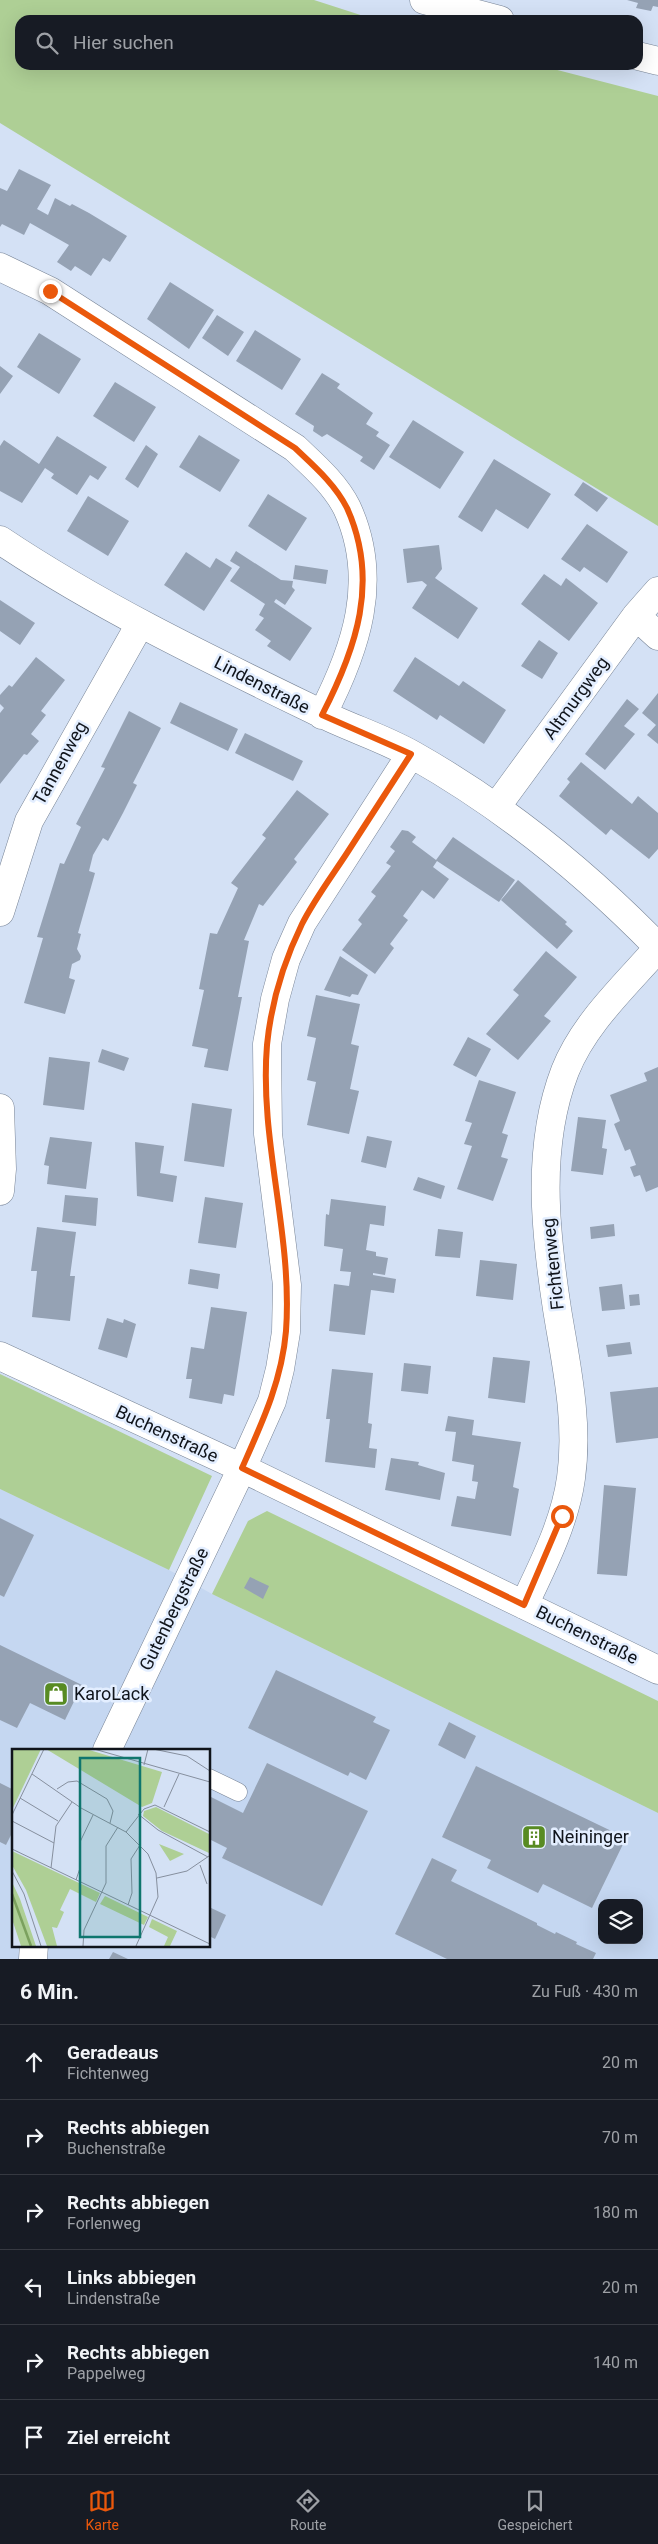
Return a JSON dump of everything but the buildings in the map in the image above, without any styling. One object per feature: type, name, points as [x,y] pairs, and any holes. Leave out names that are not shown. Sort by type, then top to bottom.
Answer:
[{"type":"street","points":[[424,0],[481,15]]},
{"type":"street","points":[[643,57],[658,61]]},
{"type":"street","points":[[0,267],[50,291],[295,448],[326,477],[346,508],[358,544],[364,584],[358,628],[342,675],[322,715]]},
{"type":"street","name":"Lindenstraße","points":[[0,540],[140,624],[322,715],[411,754],[497,806],[607,895],[658,947]]},
{"type":"street","name":"Altmurgweg","points":[[497,806],[636,616],[658,591]]},
{"type":"street","points":[[636,616],[658,636]]},
{"type":"street","name":"Tannenweg","points":[[0,912],[29,821],[36,805],[140,624]]},
{"type":"street","name":"Gutenbergstraße","points":[[107,1749],[242,1468],[272,1401],[280,1369],[286,1332],[287,1285],[266,1112],[267,1044],[286,959],[302,923],[411,754]]},
{"type":"street","name":"Fichtenweg","points":[[524,1605],[562,1516],[571,1478],[572,1405],[557,1307],[545,1176],[547,1142],[554,1106],[566,1070],[580,1041],[597,1018],[658,947]]},
{"type":"street","points":[[0,1108],[2,1169],[0,1191]]},
{"type":"street","name":"Buchenstraße","points":[[0,1356],[242,1468],[658,1670]]},
{"type":"street","points":[[33,1959],[34,1946]]},
{"type":"lane","points":[[210,1778],[238,1792]]},
{"type":"shaded area","points":[[0,1489],[169,1570],[212,1594],[658,1813],[658,1959],[0,1959]]},
{"type":"green space","points":[[0,0],[314,0],[360,15],[15,15],[15,70],[557,70],[658,96],[658,526],[0,123]]},
{"type":"green space","points":[[0,1374],[212,1476],[169,1570],[0,1489]]},
{"type":"green space","points":[[267,1511],[658,1701],[658,1813],[212,1594],[248,1521]]},
{"type":"place","name":"KaroLack","points":[[56,1694]]},
{"type":"place","name":"Neininger","points":[[534,1837]]},
{"type":"route","points":[[50,291],[295,448],[326,477],[346,508],[358,544],[364,584],[358,628],[342,675],[322,715],[411,754],[302,923],[286,959],[276,999],[267,1044],[266,1112],[287,1285],[286,1332],[272,1401],[242,1468],[524,1605],[545,1560],[562,1516]]}]
